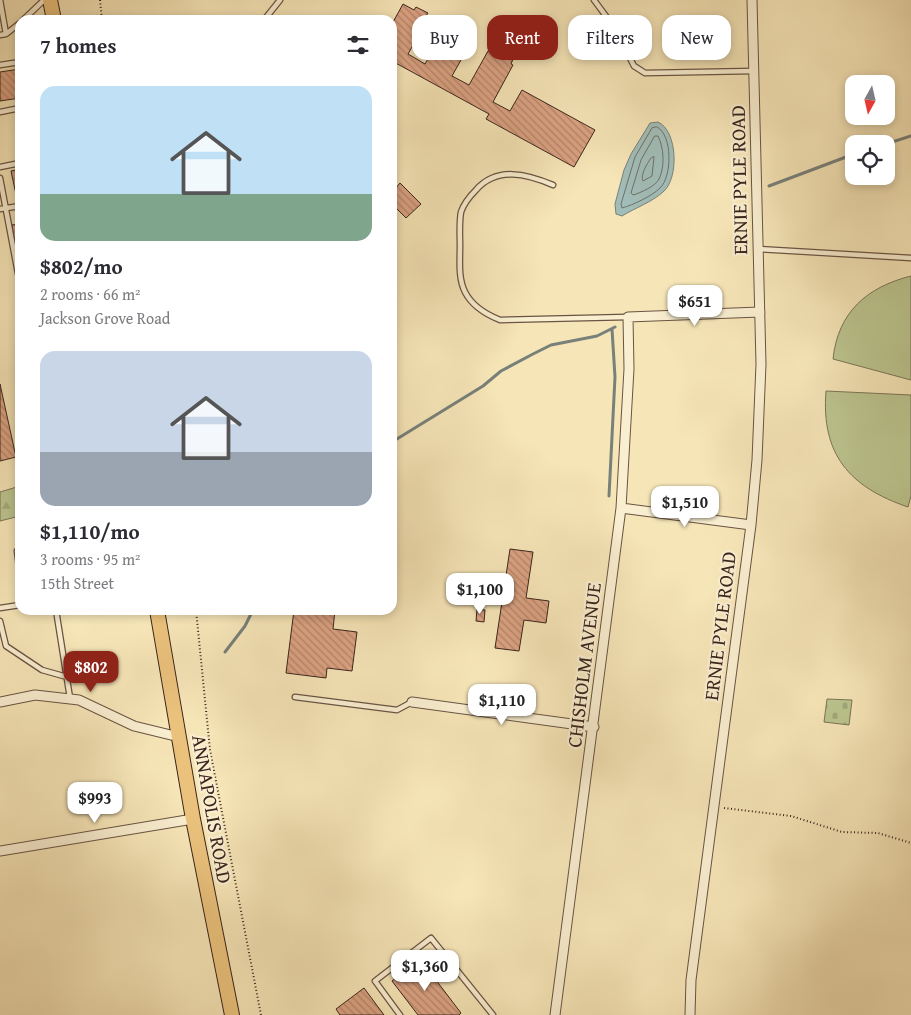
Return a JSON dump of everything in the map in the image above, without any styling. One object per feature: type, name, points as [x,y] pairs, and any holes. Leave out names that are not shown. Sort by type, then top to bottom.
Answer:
[{"type":"main road","points":[[50,0],[53,15]]},
{"type":"main road","name":"ANNAPOLIS ROAD","points":[[158,615],[193,819],[232,1015]]},
{"type":"street","name":"ERNIE PYLE ROAD","points":[[690,1015],[692,980],[751,525],[759,418],[759,249],[752,0]]},
{"type":"street","points":[[628,317],[760,312]]},
{"type":"street","name":"CHISHOLM AVENUE","points":[[555,1015],[621,508],[628,412],[628,317]]},
{"type":"street","points":[[621,508],[751,525]]},
{"type":"street","points":[[0,702],[35,695],[70,698],[134,726],[179,737]]},
{"type":"street","points":[[412,702],[594,727]]},
{"type":"street","points":[[0,851],[193,819]]},
{"type":"lane","points":[[28,15],[44,0]]},
{"type":"lane","points":[[268,15],[280,0]]},
{"type":"lane","points":[[594,0],[614,26],[634,66],[645,73],[754,71]]},
{"type":"lane","points":[[0,3],[6,34]]},
{"type":"lane","points":[[0,35],[6,34],[15,27]]},
{"type":"lane","points":[[0,65],[15,63]]},
{"type":"lane","points":[[0,112],[15,109]]},
{"type":"lane","points":[[0,167],[15,164]]},
{"type":"lane","points":[[553,185],[526,174],[510,174],[496,176],[482,183],[470,196],[464,204],[460,229],[460,268],[465,292],[480,310],[500,320],[628,317]]},
{"type":"lane","points":[[0,178],[2,209],[15,263]]},
{"type":"lane","points":[[2,209],[15,207]]},
{"type":"lane","points":[[759,249],[911,258]]},
{"type":"lane","points":[[0,608],[15,606]]},
{"type":"lane","points":[[57,615],[70,698]]},
{"type":"lane","points":[[0,621],[6,646],[42,670],[67,677]]},
{"type":"lane","points":[[295,697],[397,710],[412,702]]},
{"type":"lane","points":[[400,1015],[374,981],[431,938],[493,1015]]},
{"type":"path","points":[[100,0],[102,15]]},
{"type":"path","points":[[196,615],[210,750],[261,1015]]},
{"type":"path","points":[[714,807],[791,816],[842,832],[878,833],[911,843]]},
{"type":"green space","points":[[911,276],[911,380],[833,359],[841,328],[857,304],[881,287]]},
{"type":"green space","points":[[826,391],[911,395],[911,496],[908,507],[887,499],[870,489],[855,478],[843,465],[834,450],[828,433]]},
{"type":"green space","points":[[15,488],[15,517],[0,521],[0,492]]},
{"type":"green space","points":[[827,699],[852,700],[849,725],[824,722]]},
{"type":"water","points":[[658,122],[665,127],[673,145],[674,167],[668,186],[659,196],[649,202],[622,216],[616,214],[615,204],[624,170],[631,154],[650,123]]},
{"type":"building","points":[[403,4],[414,10],[416,7],[428,13],[426,15],[412,15],[412,47],[408,54],[412,56],[412,60],[418,60],[425,64],[427,60],[461,60],[452,76],[469,85],[487,53],[487,60],[513,60],[511,64],[513,65],[493,102],[510,111],[522,90],[595,130],[574,167],[486,119],[489,114],[397,64],[397,15]]},
{"type":"building","points":[[15,70],[15,99],[0,101],[0,72]]},
{"type":"building","points":[[15,170],[15,190],[11,171]]},
{"type":"building","points":[[400,183],[421,204],[406,218],[397,209],[397,187]]},
{"type":"building","points":[[12,225],[15,225],[14,244]]},
{"type":"building","points":[[0,384],[15,457],[0,461]]},
{"type":"building","points":[[510,549],[533,552],[526,598],[549,601],[546,623],[524,620],[519,651],[495,648]]},
{"type":"building","points":[[477,609],[485,610],[484,622],[476,621]]},
{"type":"building","points":[[293,615],[334,615],[333,629],[357,632],[352,671],[327,668],[326,678],[286,673]]},
{"type":"building","points":[[420,959],[461,1013],[459,1015],[418,1015],[392,981]]},
{"type":"building","points":[[364,988],[384,1015],[340,1015],[336,1009]]},
{"type":"waterway","points":[[895,141],[911,136]]},
{"type":"waterway","points":[[769,186],[845,157]]},
{"type":"waterway","points":[[397,439],[483,386],[501,371],[533,354],[551,345],[597,336],[615,327]]},
{"type":"waterway","points":[[609,496],[615,377],[612,329]]},
{"type":"waterway","points":[[225,652],[245,626],[250,615]]}]
